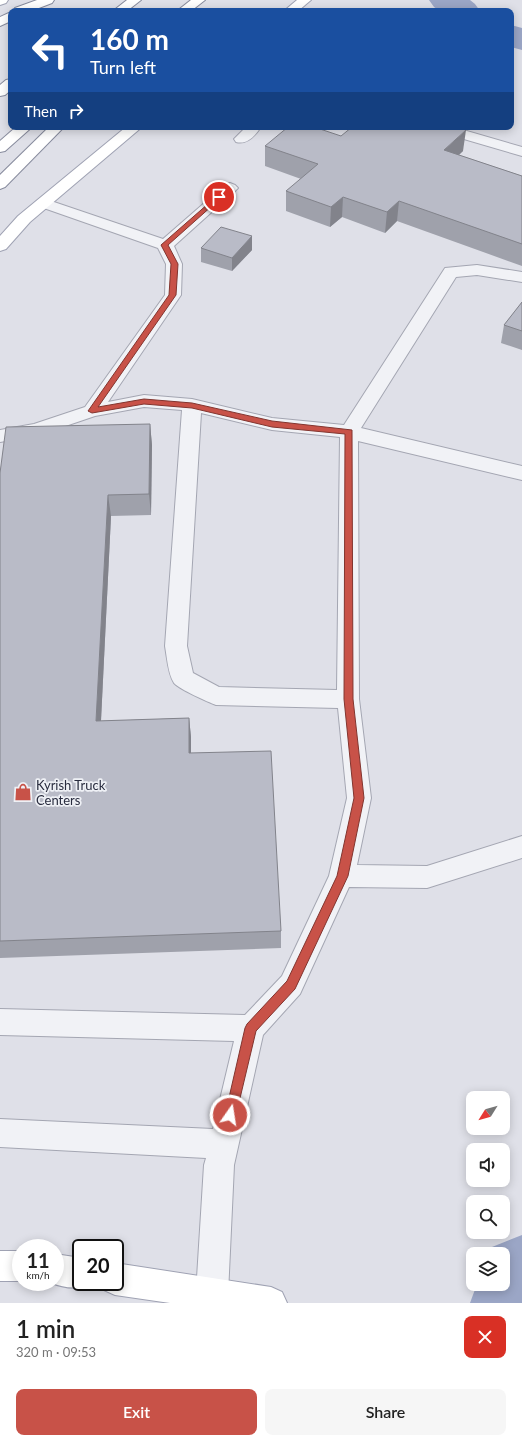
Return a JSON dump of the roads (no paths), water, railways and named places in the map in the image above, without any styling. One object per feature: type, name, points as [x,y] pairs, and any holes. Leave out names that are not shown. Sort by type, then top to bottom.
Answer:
[{"type":"main road","points":[[28,8],[48,0]]},
{"type":"main road","points":[[123,8],[135,0]]},
{"type":"main road","points":[[188,8],[200,0]]},
{"type":"main road","points":[[294,8],[305,0]]},
{"type":"main road","points":[[0,92],[8,85]]},
{"type":"main road","points":[[0,148],[21,130]]},
{"type":"main road","points":[[0,184],[54,130]]},
{"type":"main road","points":[[0,246],[24,219],[131,130]]},
{"type":"main road","points":[[0,1266],[12,1266]]},
{"type":"main road","points":[[124,1279],[271,1303]]},
{"type":"lane","points":[[241,139],[251,130]]},
{"type":"lane","points":[[448,130],[522,152]]},
{"type":"lane","points":[[165,245],[230,188]]},
{"type":"lane","points":[[43,203],[165,245],[174,264],[173,295],[92,411]]},
{"type":"lane","points":[[212,1294],[219,1165],[251,1028],[291,985],[342,876],[359,798],[348,699],[349,432],[451,272],[477,270],[522,277]]},
{"type":"lane","points":[[0,436],[36,430],[92,411],[144,401],[192,406],[272,424],[349,432],[522,473]]},
{"type":"lane","points":[[192,406],[176,646],[183,678],[216,696],[348,699]]},
{"type":"lane","points":[[342,876],[428,877],[522,847]]},
{"type":"lane","points":[[0,1022],[251,1028]]},
{"type":"lane","points":[[0,1134],[224,1144]]},
{"type":"waterway","points":[[446,0],[458,8]]},
{"type":"waterway","points":[[514,37],[522,39]]},
{"type":"waterway","points":[[513,1303],[522,1277]]},
{"type":"place","name":"Kyrish Truck Centers","points":[[23,792]]}]
